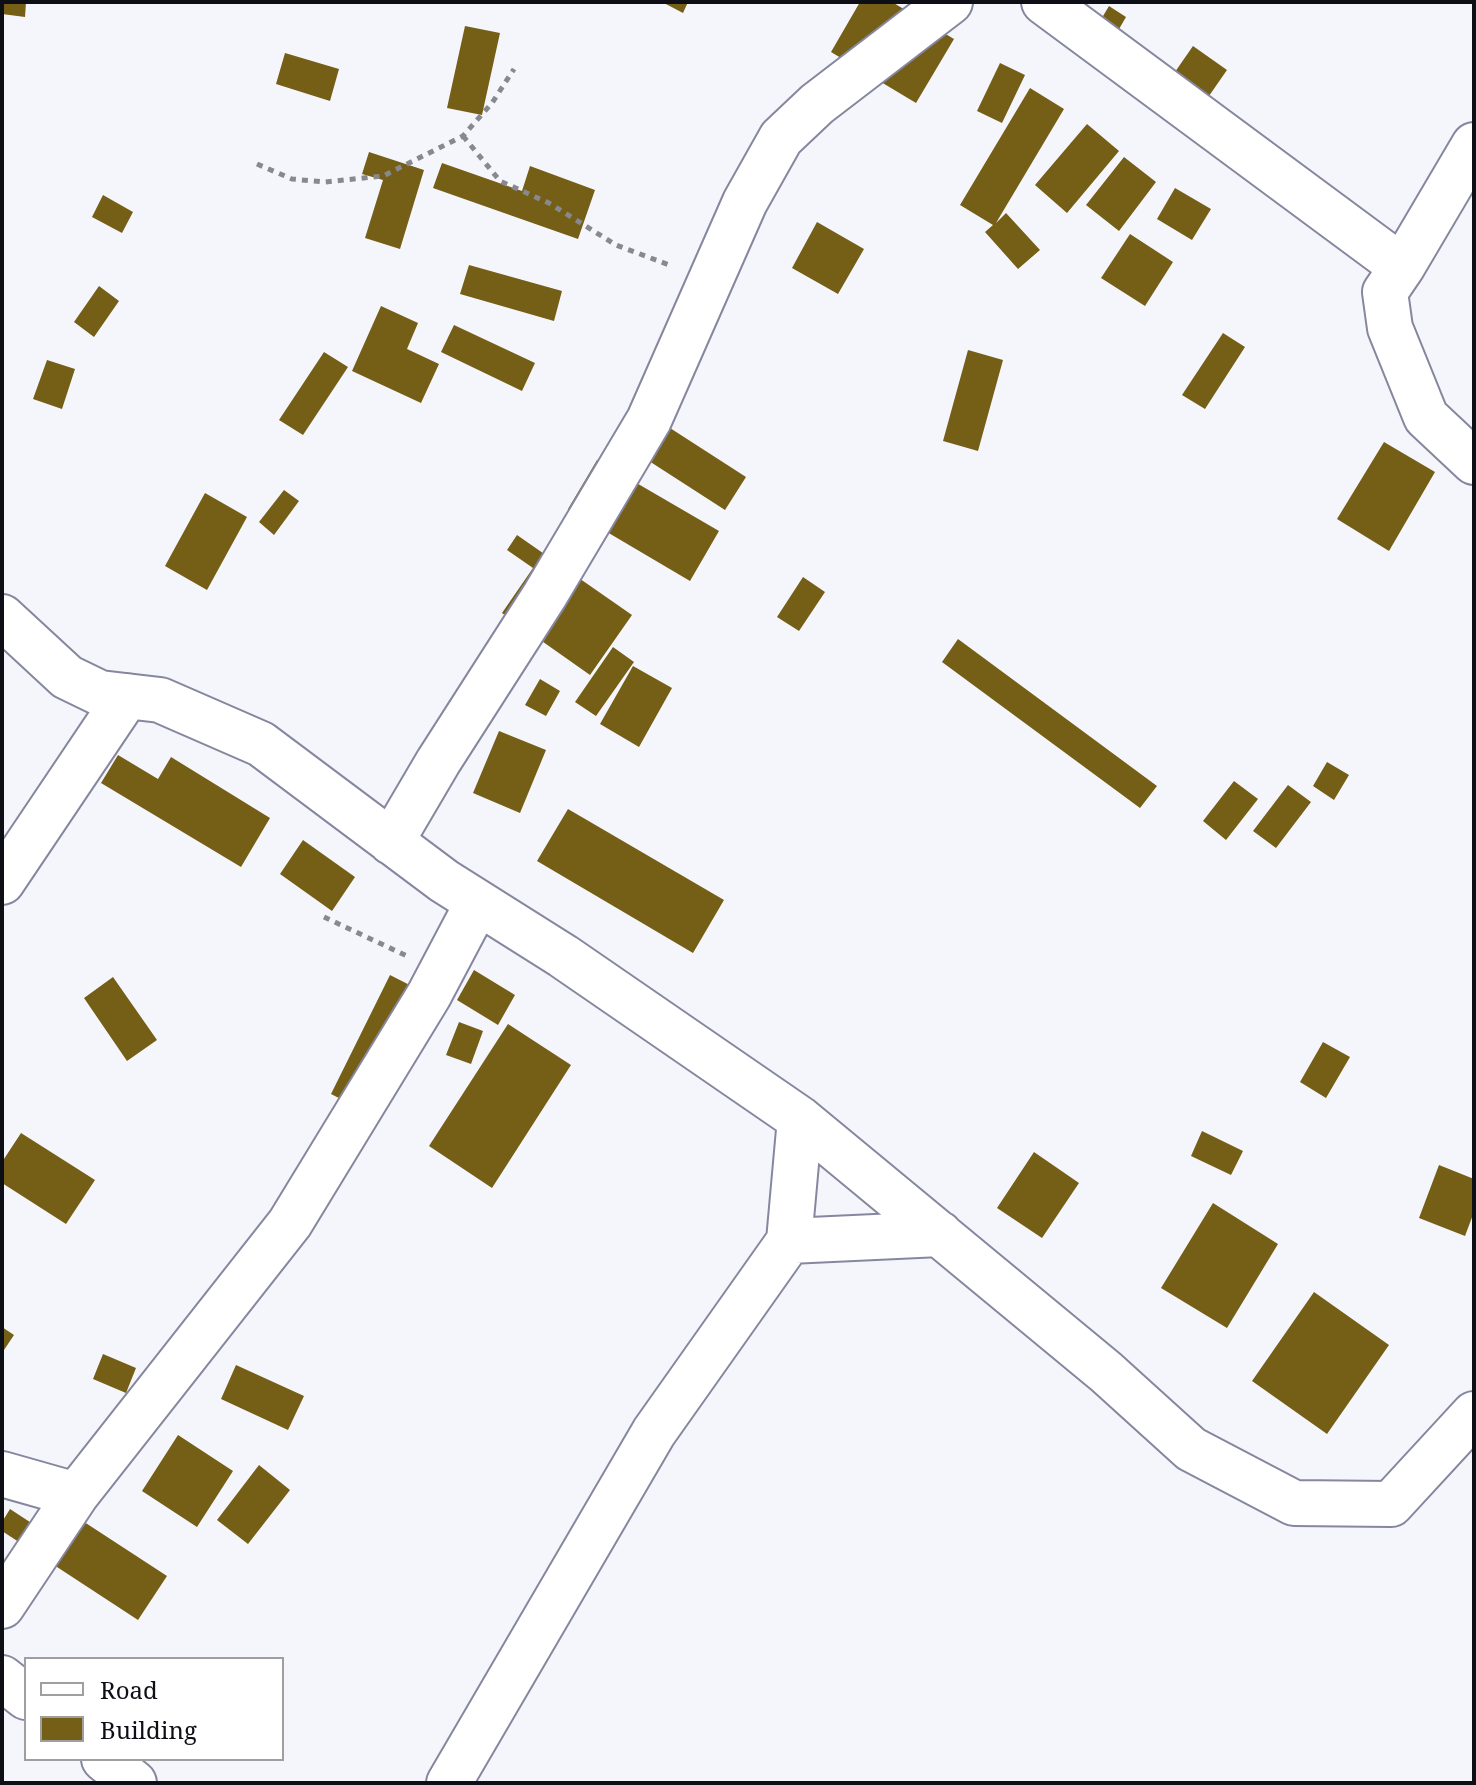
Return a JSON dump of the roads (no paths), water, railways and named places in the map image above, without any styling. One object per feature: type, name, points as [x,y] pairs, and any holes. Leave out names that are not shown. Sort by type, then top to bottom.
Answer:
[{"type":"street","points":[[391,842],[438,762],[545,595],[649,420],[745,202],[781,138],[817,104],[950,2]]},
{"type":"street","points":[[1044,2],[1402,267]]},
{"type":"street","points":[[1474,145],[1385,292],[1390,328],[1426,417],[1474,462]]},
{"type":"street","points":[[2,617],[67,677],[100,693],[160,700],[261,744],[477,904],[563,956],[800,1119],[1106,1372],[1191,1449],[1294,1503],[1391,1504],[1474,1414]]},
{"type":"street","points":[[2,882],[127,696]]},
{"type":"street","points":[[2,1606],[76,1495],[290,1223],[443,972],[477,904]]},
{"type":"street","points":[[451,1782],[654,1432],[789,1241],[800,1119]]},
{"type":"street","points":[[789,1241],[940,1234]]},
{"type":"street","points":[[2,1474],[76,1495]]},
{"type":"street","points":[[2,1678],[24,1695]]},
{"type":"street","points":[[106,1761],[134,1783]]}]
